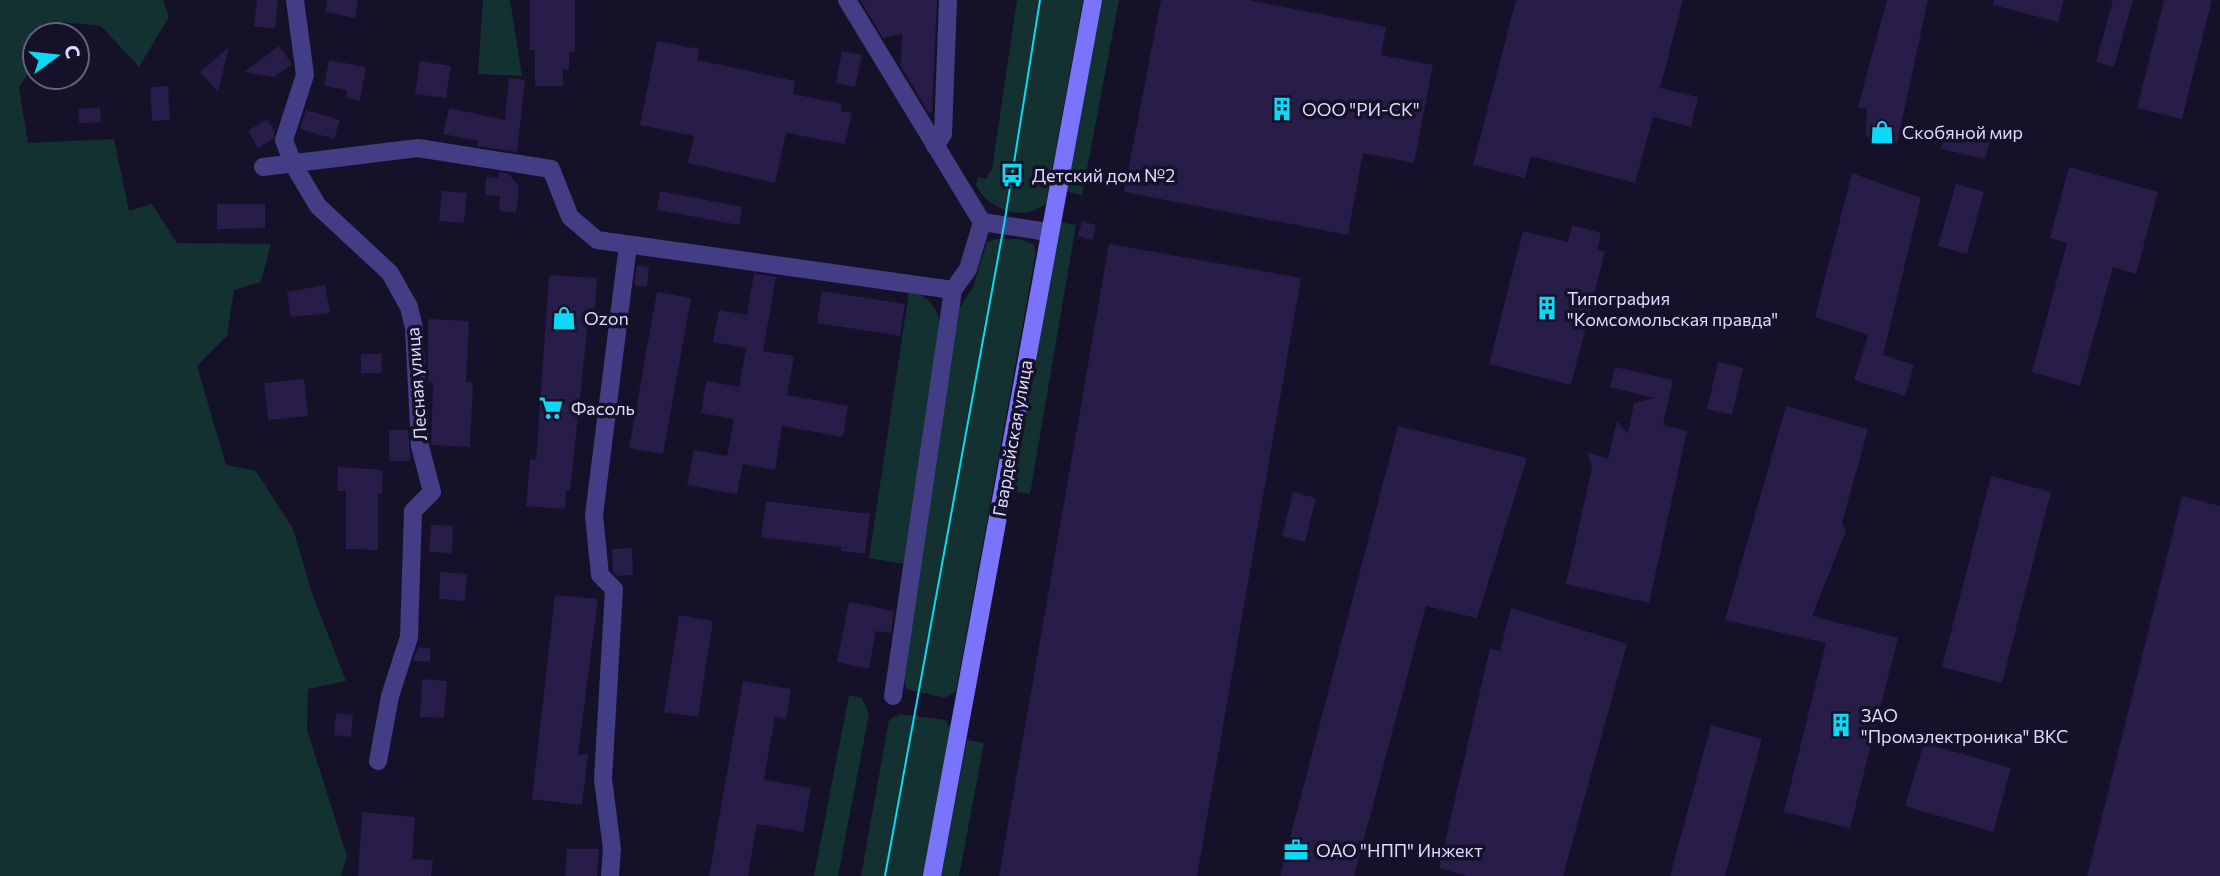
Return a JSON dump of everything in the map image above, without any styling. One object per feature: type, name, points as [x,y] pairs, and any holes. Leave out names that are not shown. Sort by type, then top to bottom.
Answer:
[{"type":"street","name":"Лесная улица","points":[[295,0],[304,75],[284,140],[293,164],[318,206],[390,273],[409,307],[414,328],[420,446],[432,492],[413,511],[409,637],[390,696],[378,761]]},
{"type":"street","points":[[847,0],[982,222],[968,268],[953,290],[893,696]]},
{"type":"street","points":[[935,146],[943,134],[948,0]]},
{"type":"street","name":"Гвардейская улица","points":[[932,876],[1048,232],[1093,0]]},
{"type":"street","points":[[262,167],[418,148],[551,169],[570,217],[597,240],[953,290]]},
{"type":"street","points":[[982,222],[1048,232]]},
{"type":"street","points":[[610,876],[612,849],[603,779],[614,589],[600,575],[594,515],[628,245]]},
{"type":"green space","points":[[0,0],[163,0],[169,17],[139,67],[101,26],[91,25],[91,21],[21,21],[19,88],[28,143],[114,139],[129,211],[152,204],[177,243],[271,244],[261,282],[234,290],[227,336],[197,366],[226,465],[256,471],[293,529],[313,596],[346,681],[308,689],[307,730],[347,856],[341,876],[0,876]]},
{"type":"green space","points":[[483,0],[510,0],[522,76],[478,74]]},
{"type":"green space","points":[[1017,0],[1083,0],[1046,203],[1037,209],[1018,213],[998,207],[989,201],[976,185],[978,177],[986,179],[992,169]]},
{"type":"green space","points":[[1102,0],[1119,0],[1082,195],[1064,191]]},
{"type":"green space","points":[[1057,221],[1076,225],[1030,494],[1011,491]]},
{"type":"green space","points":[[996,239],[1020,239],[1033,244],[1036,251],[956,691],[945,698],[906,689],[904,675],[956,313],[973,287],[987,242]]},
{"type":"green space","points":[[909,292],[922,295],[930,302],[942,325],[904,564],[869,558]]},
{"type":"green space","points":[[849,695],[862,698],[869,714],[838,876],[814,876]]},
{"type":"green space","points":[[900,714],[945,720],[951,729],[924,876],[861,876],[889,720]]},
{"type":"green space","points":[[967,740],[984,743],[959,876],[941,876]]},
{"type":"building","points":[[257,0],[278,0],[275,29],[254,26]]},
{"type":"building","points":[[327,0],[358,0],[355,18],[325,12]]},
{"type":"building","points":[[530,0],[575,0],[575,52],[569,52],[569,70],[563,69],[563,86],[535,86],[535,50],[530,50]]},
{"type":"building","points":[[860,0],[937,0],[932,113],[929,113],[899,63],[902,34],[883,38]]},
{"type":"building","name":"ООО \"РИ-СК\"","points":[[1161,0],[1248,0],[1386,27],[1381,55],[1433,65],[1414,163],[1363,153],[1348,235],[1124,192]]},
{"type":"building","points":[[1516,0],[1683,0],[1660,88],[1698,97],[1691,127],[1653,117],[1635,183],[1531,156],[1525,178],[1473,165]]},
{"type":"building","points":[[1887,0],[1928,0],[1897,144],[1866,136],[1867,109],[1858,107]]},
{"type":"building","points":[[1994,0],[2064,0],[2058,22],[1993,5]]},
{"type":"building","points":[[2113,0],[2133,0],[2114,67],[2096,62]]},
{"type":"building","points":[[2164,0],[2212,0],[2182,119],[2137,108]]},
{"type":"building","points":[[657,41],[699,49],[697,60],[795,81],[793,94],[842,104],[841,111],[852,113],[845,144],[786,133],[775,183],[688,163],[694,136],[640,125]]},
{"type":"building","points":[[279,46],[292,64],[274,77],[244,72]]},
{"type":"building","points":[[229,47],[218,92],[200,72]]},
{"type":"building","points":[[842,51],[862,55],[855,87],[836,83]]},
{"type":"building","points":[[329,60],[366,67],[360,101],[346,98],[347,90],[324,86]]},
{"type":"building","points":[[420,61],[451,66],[446,98],[415,94]]},
{"type":"building","points":[[509,78],[525,80],[517,152],[477,146],[478,141],[443,134],[449,108],[505,120]]},
{"type":"building","points":[[168,86],[170,120],[152,121],[150,87]]},
{"type":"building","points":[[100,107],[101,122],[79,123],[78,109]]},
{"type":"building","points":[[306,110],[340,120],[334,139],[300,129]]},
{"type":"building","points":[[267,119],[275,132],[273,139],[258,148],[248,131]]},
{"type":"building","points":[[1945,131],[1990,142],[1985,159],[1941,149]]},
{"type":"building","points":[[2069,167],[2158,192],[2136,274],[2113,267],[2080,386],[2032,372],[2067,243],[2050,238]]},
{"type":"building","points":[[499,172],[509,174],[519,187],[516,213],[499,211],[500,196],[485,195],[486,177],[498,178]]},
{"type":"building","points":[[1852,173],[1921,198],[1883,355],[1914,365],[1905,396],[1854,380],[1868,335],[1815,317]]},
{"type":"building","points":[[1956,184],[1984,192],[1967,254],[1938,246]]},
{"type":"building","points":[[442,191],[467,193],[464,223],[439,221]]},
{"type":"building","points":[[660,191],[742,207],[739,225],[657,210]]},
{"type":"building","points":[[217,204],[265,204],[265,228],[217,229]]},
{"type":"building","points":[[1082,221],[1096,225],[1093,240],[1078,236]]},
{"type":"building","name":"Типография \"Комсомольская правда\"","points":[[1572,225],[1601,233],[1597,250],[1605,252],[1571,385],[1489,364],[1523,231],[1568,242]]},
{"type":"building","points":[[1109,244],[1301,278],[1197,876],[999,876]]},
{"type":"building","points":[[637,265],[649,267],[647,287],[634,285]]},
{"type":"building","points":[[754,274],[776,277],[763,351],[794,356],[787,395],[848,406],[843,437],[782,426],[775,470],[743,464],[737,494],[687,485],[694,450],[727,456],[734,419],[701,413],[706,381],[739,387],[746,348],[713,342],[719,310],[747,315]]},
{"type":"building","points":[[549,275],[597,278],[594,323],[588,322],[570,491],[566,490],[565,509],[526,506],[530,459],[536,460]]},
{"type":"building","points":[[325,285],[330,313],[291,317],[287,292]]},
{"type":"building","points":[[822,291],[905,304],[900,336],[817,323]]},
{"type":"building","points":[[657,292],[691,298],[663,454],[629,448]]},
{"type":"building","points":[[428,319],[469,321],[466,382],[473,383],[470,447],[431,445],[433,382],[428,382]]},
{"type":"building","points":[[361,354],[382,354],[381,373],[361,373]]},
{"type":"building","points":[[1718,362],[1743,368],[1732,415],[1707,409]]},
{"type":"building","points":[[1615,367],[1673,380],[1663,425],[1687,431],[1649,603],[1566,584],[1592,468],[1587,452],[1608,459],[1617,421],[1628,434],[1634,403],[1654,398],[1610,387]]},
{"type":"building","points":[[304,379],[308,416],[268,420],[264,383]]},
{"type":"building","points":[[1786,406],[1868,429],[1842,523],[1846,531],[1812,616],[1898,638],[1850,828],[1784,812],[1826,643],[1725,620]]},
{"type":"building","points":[[1398,426],[1527,458],[1477,618],[1426,606],[1354,876],[1280,876]]},
{"type":"building","points":[[389,430],[408,430],[411,461],[389,461]]},
{"type":"building","points":[[338,467],[383,470],[382,493],[378,493],[378,550],[346,549],[346,491],[337,491]]},
{"type":"building","points":[[1991,476],[2051,492],[2002,683],[1942,667]]},
{"type":"building","points":[[1293,492],[1316,498],[1305,542],[1282,536]]},
{"type":"building","points":[[2182,496],[2220,506],[2220,876],[2087,876]]},
{"type":"building","points":[[766,501],[870,514],[865,554],[841,551],[841,547],[761,537]]},
{"type":"building","points":[[431,525],[453,526],[452,553],[429,552]]},
{"type":"building","points":[[632,548],[633,575],[617,576],[613,572],[612,549]]},
{"type":"building","points":[[440,572],[467,574],[465,601],[439,599]]},
{"type":"building","points":[[555,595],[598,599],[578,754],[588,755],[582,805],[532,799]]},
{"type":"building","points":[[849,602],[894,611],[891,633],[876,631],[869,669],[837,662]]},
{"type":"building","points":[[1511,608],[1627,644],[1563,876],[1467,876],[1439,868],[1490,648],[1500,651]]},
{"type":"building","points":[[679,615],[713,621],[698,717],[664,712]]},
{"type":"building","points":[[418,647],[430,648],[430,662],[413,661]]},
{"type":"building","points":[[422,679],[447,681],[444,718],[420,717]]},
{"type":"building","points":[[743,681],[791,689],[786,719],[775,717],[764,780],[811,788],[803,832],[757,824],[748,876],[709,876]]},
{"type":"building","points":[[336,713],[353,715],[351,737],[334,735]]},
{"type":"building","points":[[1711,725],[1762,739],[1725,876],[1670,876]]},
{"type":"building","points":[[1924,743],[2011,768],[1993,832],[1905,806]]},
{"type":"building","points":[[362,812],[415,817],[412,859],[433,860],[431,876],[358,876]]},
{"type":"building","points":[[567,849],[599,849],[597,876],[565,876]]},
{"type":"tram line","points":[[885,876],[1004,225],[1040,0]]},
{"type":"place","name":"ООО \"РИ-СК\"","points":[[1282,109]]},
{"type":"place","name":"Скобяной мир","points":[[1882,132]]},
{"type":"place","name":"Детский дом №2","points":[[1012,175]]},
{"type":"place","name":"Типография \"Комсомольская правда\"","points":[[1547,308]]},
{"type":"place","name":"Ozon","points":[[564,318]]},
{"type":"place","name":"Фасоль","points":[[551,408]]},
{"type":"place","name":"ЗАО \"Промэлектроника\" ВКС","points":[[1841,725]]},
{"type":"place","name":"ОАО \"НПП\" Инжект","points":[[1296,850]]}]
